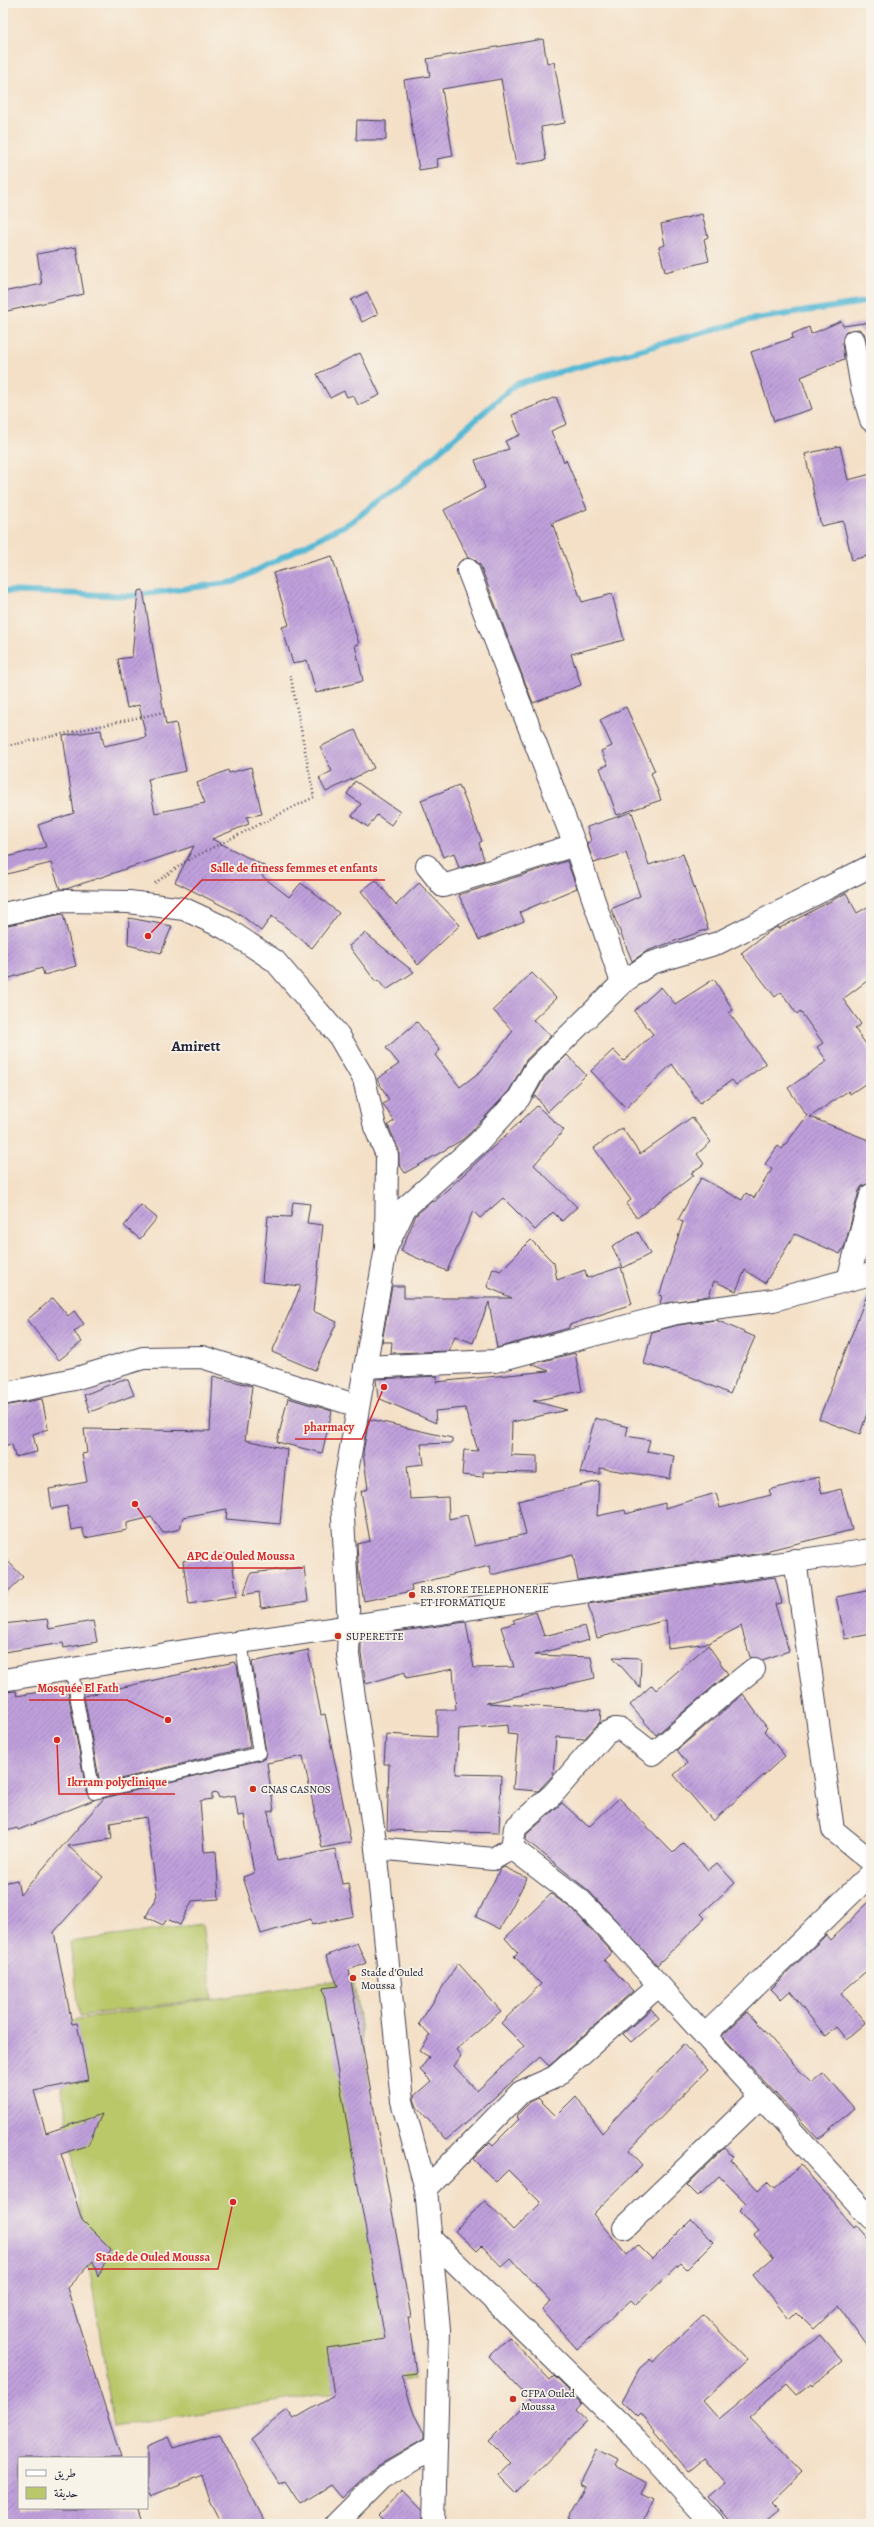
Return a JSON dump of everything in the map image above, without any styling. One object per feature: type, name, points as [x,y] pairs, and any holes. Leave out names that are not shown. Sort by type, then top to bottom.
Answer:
[{"type":"street","points":[[854,341],[866,387],[871,420]]},
{"type":"street","points":[[468,570],[575,845],[622,983]]},
{"type":"street","points":[[427,866],[443,886],[575,845]]},
{"type":"street","points":[[386,1248],[405,1208],[479,1142],[519,1098],[535,1069],[622,983],[651,963],[718,942],[871,866]]},
{"type":"street","points":[[3,914],[63,901],[129,902],[184,909],[225,928],[275,961],[339,1036],[364,1079],[375,1127],[387,1155],[386,1248],[342,1500],[350,1627],[348,1655],[376,1848],[402,2101],[426,2189],[439,2330],[434,2524]]},
{"type":"street","points":[[848,1280],[871,1195]]},
{"type":"street","points":[[365,1367],[495,1361],[676,1313],[773,1300],[871,1274]]},
{"type":"street","points":[[3,1394],[74,1379],[143,1358],[202,1357],[358,1406]]},
{"type":"street","points":[[3,1680],[71,1667],[871,1550]]},
{"type":"street","points":[[795,1560],[833,1830],[871,1861]]},
{"type":"street","points":[[512,1848],[515,1828],[553,1794],[606,1732],[615,1729],[622,1730],[653,1754],[689,1725],[714,1700],[754,1669]]},
{"type":"street","points":[[376,1848],[493,1859],[512,1848]]},
{"type":"street","points":[[512,1848],[580,1900],[871,2218]]},
{"type":"street","points":[[705,2035],[871,1874]]},
{"type":"street","points":[[426,2189],[521,2092],[555,2077],[659,1985]]},
{"type":"street","points":[[624,2228],[760,2097]]},
{"type":"street","points":[[430,2238],[636,2439],[713,2524]]},
{"type":"street","points":[[336,2524],[381,2479],[436,2446]]},
{"type":"lane","points":[[71,1667],[94,1793],[259,1753],[241,1642]]},
{"type":"path","points":[[129,902],[188,860],[314,796],[290,673]]},
{"type":"path","points":[[3,746],[164,712]]},
{"type":"green space","points":[[202,1924],[212,1998],[80,2016],[70,1942]]},
{"type":"green space","points":[[353,1978],[414,2380],[114,2427],[52,2023]]},
{"type":"building","points":[[543,39],[547,63],[554,62],[565,123],[541,127],[546,160],[516,165],[501,79],[442,89],[453,156],[437,159],[438,167],[419,170],[404,80],[430,76],[427,59]]},
{"type":"building","points":[[357,120],[386,121],[386,140],[356,140]]},
{"type":"building","points":[[702,214],[708,237],[704,239],[709,261],[665,272],[659,247],[665,245],[661,224]]},
{"type":"building","points":[[76,247],[84,294],[3,312],[3,292],[42,284],[37,254]]},
{"type":"building","points":[[367,292],[378,314],[362,322],[351,300]]},
{"type":"building","points":[[841,321],[843,326],[871,322],[871,347],[868,349],[864,333],[859,329],[846,331],[842,343],[844,359],[801,377],[812,409],[774,421],[751,352],[793,338],[792,334],[809,327],[811,334]]},
{"type":"building","points":[[360,353],[380,395],[358,405],[353,395],[347,397],[344,391],[330,398],[317,374]]},
{"type":"building","points":[[556,397],[567,424],[551,431],[564,462],[566,460],[587,509],[552,523],[582,602],[612,594],[624,640],[571,654],[581,685],[533,703],[480,565],[475,560],[468,558],[444,510],[485,488],[475,460],[509,449],[505,441],[520,435],[512,415]]},
{"type":"building","points":[[840,446],[848,480],[871,474],[871,555],[852,560],[843,521],[821,526],[805,454]]},
{"type":"building","points":[[332,556],[359,644],[355,645],[363,681],[316,693],[307,660],[293,664],[282,627],[289,625],[273,573]]},
{"type":"building","points":[[143,590],[166,725],[176,723],[186,771],[148,779],[155,813],[205,803],[197,783],[228,770],[229,773],[251,767],[262,814],[247,817],[249,824],[212,839],[266,867],[262,876],[289,897],[301,883],[339,913],[312,948],[272,916],[261,931],[241,915],[175,882],[194,846],[66,889],[60,889],[51,863],[3,875],[3,858],[46,847],[38,825],[74,813],[63,736],[101,730],[104,746],[146,737],[139,705],[127,708],[118,659],[132,657],[138,591]]},
{"type":"building","points":[[626,707],[655,771],[651,773],[661,800],[617,815],[600,768],[608,765],[601,751],[612,746],[600,720]]},
{"type":"building","points":[[355,730],[374,768],[326,792],[319,778],[332,771],[320,747]]},
{"type":"building","points":[[355,781],[400,812],[391,825],[377,815],[368,827],[352,816],[361,804],[347,794]]},
{"type":"building","points":[[459,785],[482,841],[479,843],[484,860],[459,868],[454,853],[443,857],[421,800]]},
{"type":"building","points":[[632,812],[649,865],[683,854],[708,929],[647,951],[632,961],[611,909],[640,896],[626,853],[594,863],[587,843],[591,841],[587,827]]},
{"type":"building","points":[[567,861],[577,888],[520,912],[524,921],[479,940],[459,895]]},
{"type":"building","points":[[376,880],[396,905],[419,883],[460,925],[418,965],[361,891]]},
{"type":"building","points":[[846,893],[857,913],[871,905],[871,978],[843,999],[861,1024],[855,1029],[871,1051],[871,1080],[850,1094],[848,1091],[810,1117],[871,1141],[871,1183],[862,1186],[859,1191],[845,1245],[840,1254],[795,1234],[765,1283],[745,1270],[736,1291],[714,1281],[709,1296],[660,1304],[662,1295],[659,1296],[683,1222],[678,1220],[701,1178],[742,1200],[746,1193],[754,1198],[772,1169],[765,1164],[778,1146],[782,1149],[807,1116],[788,1088],[827,1061],[817,1047],[823,1043],[800,1011],[797,1014],[781,992],[775,997],[741,953],[777,927],[778,929]]},
{"type":"building","points":[[63,914],[76,966],[44,975],[42,968],[3,980],[3,926]]},
{"type":"building","points":[[129,918],[172,926],[161,953],[128,945]]},
{"type":"building","points":[[365,933],[414,972],[386,990],[378,980],[376,982],[349,946]]},
{"type":"building","points":[[532,973],[556,998],[533,1020],[551,1036],[526,1060],[509,1091],[470,1133],[462,1140],[405,1173],[399,1164],[399,1150],[388,1125],[394,1121],[383,1104],[389,1100],[377,1079],[399,1064],[386,1048],[417,1022],[440,1050],[435,1055],[460,1087],[481,1071],[513,1031],[493,1010]]},
{"type":"building","points":[[714,979],[733,1010],[729,1013],[766,1064],[736,1085],[732,1080],[700,1103],[672,1064],[626,1108],[591,1071],[613,1050],[624,1061],[653,1034],[634,1011],[661,987],[675,1004]]},
{"type":"building","points":[[567,1055],[586,1075],[547,1112],[536,1096],[533,1098],[545,1077]]},
{"type":"building","points":[[537,1106],[564,1130],[534,1165],[577,1207],[562,1221],[553,1212],[535,1230],[503,1198],[480,1218],[473,1211],[447,1271],[401,1251],[416,1215],[432,1201],[434,1202]]},
{"type":"building","points":[[692,1117],[711,1142],[697,1154],[704,1164],[691,1173],[694,1175],[637,1218],[626,1204],[631,1200],[594,1148],[622,1128],[640,1154]]},
{"type":"building","points":[[293,1202],[310,1204],[307,1223],[323,1225],[313,1311],[337,1322],[315,1370],[272,1352],[301,1286],[262,1282],[268,1216],[291,1217]]},
{"type":"building","points":[[141,1205],[157,1218],[140,1239],[124,1226]]},
{"type":"building","points":[[638,1232],[650,1254],[623,1268],[612,1246]]},
{"type":"building","points":[[531,1240],[554,1263],[557,1280],[585,1270],[587,1278],[621,1267],[632,1304],[569,1325],[569,1328],[497,1348],[489,1302],[473,1343],[455,1336],[449,1351],[391,1353],[392,1342],[382,1342],[392,1286],[404,1286],[404,1298],[512,1298],[487,1287],[493,1268],[500,1271]]},
{"type":"building","points":[[870,1287],[871,1402],[860,1434],[819,1419]]},
{"type":"building","points":[[53,1298],[68,1316],[74,1311],[84,1324],[74,1332],[82,1342],[59,1360],[27,1320]]},
{"type":"building","points":[[716,1320],[755,1337],[730,1394],[689,1376],[644,1364],[652,1332],[678,1325]]},
{"type":"building","points":[[575,1353],[582,1391],[533,1401],[567,1410],[512,1422],[511,1455],[537,1456],[537,1473],[483,1472],[483,1477],[462,1475],[464,1450],[478,1451],[465,1408],[435,1411],[436,1423],[378,1398],[376,1379],[438,1376],[436,1382],[549,1371],[531,1364]]},
{"type":"building","points":[[213,1376],[252,1386],[245,1440],[287,1449],[280,1524],[226,1519],[227,1509],[183,1517],[180,1529],[163,1533],[152,1517],[127,1523],[127,1530],[85,1538],[82,1528],[71,1530],[67,1506],[52,1509],[49,1489],[87,1482],[82,1454],[87,1453],[84,1429],[210,1431]]},
{"type":"building","points":[[121,1380],[128,1380],[134,1395],[90,1412],[84,1395]]},
{"type":"building","points":[[288,1398],[332,1411],[322,1453],[277,1442]]},
{"type":"building","points":[[42,1399],[48,1429],[33,1434],[37,1452],[15,1457],[12,1444],[3,1446],[3,1406]]},
{"type":"building","points":[[595,1418],[628,1427],[626,1436],[650,1440],[647,1451],[674,1456],[670,1479],[600,1468],[600,1474],[580,1473]]},
{"type":"building","points":[[369,1419],[452,1438],[452,1443],[421,1444],[424,1464],[407,1466],[410,1499],[448,1497],[449,1519],[467,1515],[475,1546],[526,1534],[518,1501],[599,1481],[597,1516],[625,1510],[626,1514],[665,1503],[665,1508],[716,1493],[720,1508],[771,1495],[769,1490],[818,1477],[822,1494],[841,1489],[852,1530],[769,1550],[769,1552],[578,1580],[573,1555],[495,1574],[491,1574],[489,1566],[411,1585],[412,1591],[364,1601],[359,1575],[357,1544],[370,1541],[361,1491],[368,1489],[363,1452]]},
{"type":"building","points":[[231,1553],[237,1596],[189,1604],[183,1561]]},
{"type":"building","points":[[3,1556],[23,1577],[3,1596]]},
{"type":"building","points":[[304,1567],[308,1601],[261,1608],[259,1592],[243,1595],[251,1573]]},
{"type":"building","points":[[775,1577],[782,1603],[775,1604],[789,1651],[762,1660],[750,1657],[741,1626],[709,1643],[668,1648],[666,1620],[597,1638],[588,1604]]},
{"type":"building","points":[[871,1590],[871,1634],[845,1639],[836,1597]]},
{"type":"building","points":[[536,1612],[544,1636],[585,1626],[589,1640],[534,1655],[591,1657],[595,1678],[486,1703],[601,1710],[600,1722],[584,1739],[556,1737],[553,1775],[538,1791],[513,1789],[518,1735],[507,1734],[508,1725],[459,1729],[456,1774],[501,1775],[499,1833],[387,1830],[389,1764],[384,1764],[386,1734],[437,1737],[437,1710],[456,1710],[453,1669],[406,1678],[405,1672],[366,1684],[361,1654],[361,1637],[466,1622],[474,1668],[514,1667],[501,1627],[515,1623],[513,1620]]},
{"type":"building","points":[[47,1619],[49,1629],[93,1621],[97,1642],[64,1648],[63,1643],[4,1652],[3,1624]]},
{"type":"building","points":[[708,1645],[728,1674],[656,1735],[630,1705],[652,1685],[656,1690]]},
{"type":"building","points":[[308,1650],[321,1715],[325,1714],[351,1842],[322,1848],[303,1756],[267,1763],[274,1811],[268,1812],[277,1861],[335,1849],[342,1884],[348,1883],[354,1916],[312,1925],[311,1919],[261,1934],[243,1877],[254,1873],[244,1815],[238,1816],[235,1795],[219,1798],[217,1793],[212,1794],[212,1799],[200,1801],[204,1852],[216,1851],[219,1899],[192,1901],[180,1925],[167,1919],[163,1925],[146,1917],[157,1895],[146,1817],[110,1823],[112,1839],[68,1846],[103,1877],[54,1932],[72,2024],[77,2023],[88,2080],[34,2091],[46,2133],[102,2114],[88,2145],[61,2154],[82,2220],[111,2249],[98,2277],[93,2261],[67,2288],[121,2457],[18,2457],[18,2509],[137,2509],[142,2524],[3,2524],[3,1883],[17,1880],[20,1895],[104,1798],[264,1759],[266,1752],[252,1662]]},
{"type":"building","points":[[613,1657],[641,1658],[640,1688]]},
{"type":"building","points":[[234,1662],[237,1665],[250,1747],[100,1784],[84,1696]]},
{"type":"building","points":[[67,1687],[87,1794],[94,1800],[18,1830],[17,1828],[3,1832],[3,1692],[16,1691],[17,1696]]},
{"type":"building","points":[[743,1694],[767,1728],[764,1731],[785,1756],[713,1821],[674,1775],[687,1763],[677,1750]]},
{"type":"building","points":[[619,1798],[673,1853],[683,1843],[708,1870],[717,1863],[735,1883],[701,1914],[705,1918],[657,1965],[589,1891],[526,1840],[527,1834],[562,1803],[589,1827]]},
{"type":"building","points":[[504,1867],[527,1878],[500,1929],[476,1917],[500,1869]]},
{"type":"building","points":[[551,1894],[572,1909],[612,1952],[604,1960],[633,1991],[549,2066],[540,2057],[446,2140],[417,2107],[414,2099],[414,2096],[431,2081],[420,2070],[429,2057],[420,2051],[430,2036],[419,2024],[458,1963],[501,2011],[456,2050],[461,2056],[454,2066],[477,2091],[524,2046],[501,2023],[541,1984],[514,1956],[518,1953],[505,1938]]},
{"type":"building","points":[[871,1900],[871,1967],[841,1993],[866,2022],[846,2039],[836,2027],[825,2036],[790,1991],[781,1999],[771,1989],[826,1935],[830,1940]]},
{"type":"building","points":[[357,1943],[366,1963],[349,1970],[411,2317],[408,2317],[416,2373],[401,2375],[414,2414],[424,2433],[424,2439],[374,2468],[342,2498],[331,2485],[300,2504],[285,2481],[279,2484],[251,2439],[287,2410],[294,2419],[334,2396],[327,2348],[385,2339],[323,1988],[338,1986],[326,1956]]},
{"type":"building","points":[[651,2009],[659,2018],[631,2042],[623,2034]]},
{"type":"building","points":[[747,2012],[811,2083],[823,2073],[854,2108],[818,2139],[722,2036]]},
{"type":"building","points":[[683,2044],[708,2070],[629,2150],[643,2165],[593,2214],[627,2255],[638,2245],[652,2259],[691,2220],[714,2242],[687,2269],[681,2263],[636,2305],[631,2300],[577,2349],[542,2310],[551,2302],[511,2259],[502,2267],[482,2246],[477,2251],[455,2230],[485,2201],[513,2230],[541,2203],[508,2170],[496,2182],[473,2159],[490,2142],[493,2145],[519,2119],[516,2116],[530,2102],[538,2098],[556,2116],[576,2096],[602,2133]]},
{"type":"building","points":[[725,2148],[733,2157],[730,2160],[758,2190],[767,2182],[774,2189],[801,2165],[854,2227],[856,2225],[871,2242],[871,2351],[838,2305],[813,2329],[796,2312],[789,2319],[753,2275],[774,2257],[754,2235],[759,2231],[739,2210],[746,2203],[719,2176],[698,2196],[687,2185]]},
{"type":"building","points":[[704,2315],[747,2360],[703,2401],[719,2419],[820,2335],[842,2361],[812,2386],[811,2384],[797,2395],[787,2384],[749,2417],[802,2472],[771,2502],[779,2510],[762,2524],[731,2524],[709,2498],[726,2483],[704,2458],[688,2471],[640,2413],[637,2416],[622,2401],[639,2369],[650,2359],[653,2362]]},
{"type":"building","points":[[509,2337],[550,2380],[554,2376],[582,2404],[577,2410],[587,2421],[516,2493],[498,2475],[511,2463],[489,2441],[530,2400],[489,2356]]},
{"type":"building","points":[[220,2434],[266,2524],[222,2524],[210,2501],[202,2475],[151,2496],[148,2488],[147,2446],[168,2437],[173,2448]]},
{"type":"building","points":[[597,2449],[618,2460],[615,2466],[647,2483],[642,2494],[654,2500],[642,2524],[579,2524],[568,2518],[586,2486],[580,2483]]},
{"type":"building","points":[[403,2491],[422,2511],[422,2524],[387,2524],[378,2515]]},
{"type":"waterway","points":[[3,591],[130,596],[234,582],[351,522],[404,482],[516,384],[749,320],[871,301]]},
{"type":"place","name":"Salle de fitness femmes et enfants","points":[[148,936]]},
{"type":"place","name":"pharmacy","points":[[384,1387]]},
{"type":"place","name":"APC de Ouled Moussa","points":[[135,1504]]},
{"type":"place","name":"RB.STORE TELEPHONERIE ET IFORMATIQUE","points":[[412,1595]]},
{"type":"place","name":"SUPERETTE","points":[[338,1636]]},
{"type":"place","name":"Mosquée El Fath","points":[[168,1720]]},
{"type":"place","name":"Ikrram polyclinique","points":[[57,1740]]},
{"type":"place","name":"CNAS CASNOS","points":[[253,1789]]},
{"type":"place","name":"Stade d'Ouled Moussa","points":[[353,1978]]},
{"type":"place","name":"Stade de Ouled Moussa","points":[[233,2202]]},
{"type":"place","name":"CFPA Ouled Moussa","points":[[513,2399]]},
{"type":"district","name":"Amirett","points":[[196,1046]]}]
